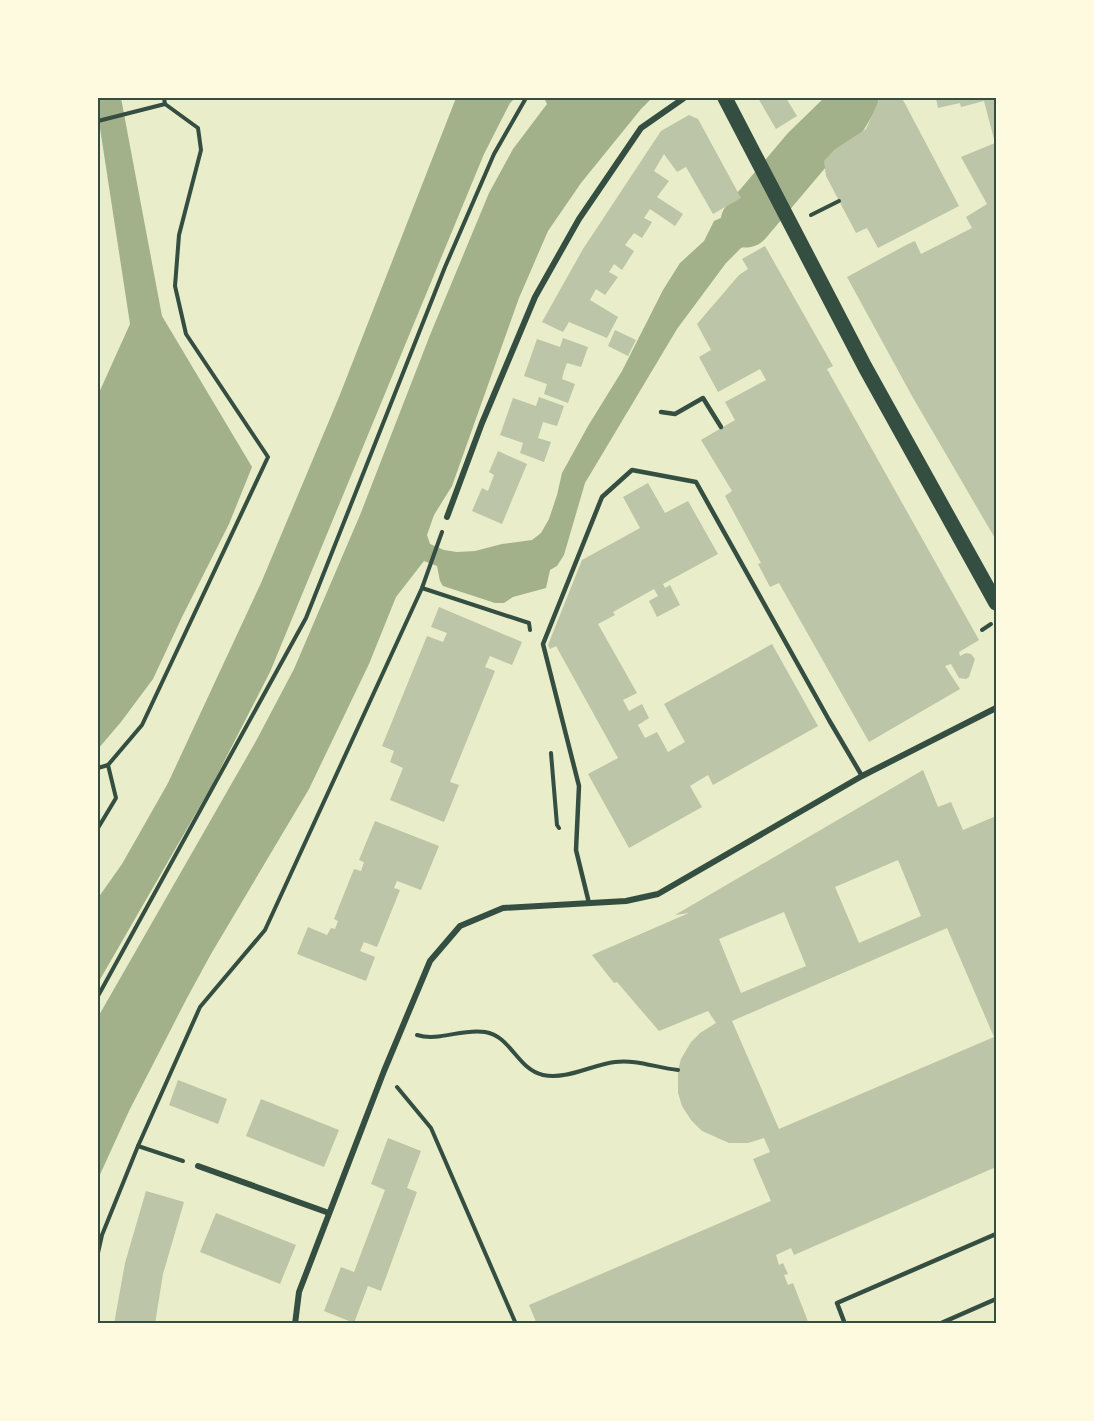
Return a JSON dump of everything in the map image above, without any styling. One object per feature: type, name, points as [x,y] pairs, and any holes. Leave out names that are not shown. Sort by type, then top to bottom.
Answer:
[{"type":"main road","points":[[725,98],[865,367],[996,603]]},
{"type":"street","points":[[447,517],[482,423],[535,297],[579,219],[641,128],[684,98]]},
{"type":"street","points":[[295,1323],[299,1292],[384,1071],[430,961],[460,926],[503,908],[626,901],[658,894],[862,776],[996,708]]},
{"type":"street","points":[[198,1166],[329,1213]]},
{"type":"lane","points":[[661,412],[675,414],[703,398],[721,427]]},
{"type":"lane","points":[[589,903],[576,850],[579,786],[543,644],[602,497],[632,470],[696,482],[828,720],[862,776]]},
{"type":"lane","points":[[846,1323],[837,1303],[996,1234]]},
{"type":"lane","points":[[939,1323],[996,1299]]},
{"type":"path","points":[[98,768],[108,765],[142,725],[268,457],[186,333],[175,286],[179,235],[201,150],[198,128],[165,104],[164,98]]},
{"type":"path","points":[[98,996],[306,618],[445,267],[494,154],[526,98]]},
{"type":"path","points":[[98,121],[165,104]]},
{"type":"path","points":[[810,216],[839,201]]},
{"type":"path","points":[[98,1253],[102,1235],[138,1146],[200,1007],[265,930],[422,588],[438,546]]},
{"type":"path","points":[[422,588],[529,624],[531,634]]},
{"type":"path","points":[[550,743],[557,825],[576,850]]},
{"type":"path","points":[[98,828],[116,798],[108,765]]},
{"type":"path","points":[[415,1034],[428,1038],[477,1031],[486,1032],[497,1036],[533,1072],[543,1075],[563,1075],[616,1062],[630,1061],[678,1070]]},
{"type":"path","points":[[384,1071],[431,1128],[516,1323]]},
{"type":"path","points":[[138,1146],[198,1166]]},
{"type":"shaded area","points":[[98,98],[121,98],[162,316],[252,467],[229,524],[153,679],[98,749],[98,395],[130,324],[98,115]]},
{"type":"shaded area","points":[[456,98],[515,98],[510,103],[484,154],[270,672],[211,787],[98,983],[98,898],[122,864],[168,783],[261,583],[339,397]]},
{"type":"shaded area","points":[[544,98],[652,98],[581,183],[548,231],[519,298],[452,486],[434,515],[427,535],[430,544],[444,550],[475,551],[532,540],[541,533],[549,519],[562,473],[622,371],[663,290],[680,263],[704,241],[714,221],[725,216],[744,201],[784,152],[803,190],[758,240],[741,248],[726,263],[677,329],[585,483],[564,555],[557,566],[550,570],[546,588],[513,597],[504,603],[495,603],[443,586],[437,566],[424,561],[396,597],[369,664],[309,789],[187,998],[129,1111],[98,1179],[98,1017],[256,741],[294,669],[360,515],[430,335],[489,193],[513,149],[547,104]]},
{"type":"pier","points":[[784,152],[803,190],[762,234],[744,199]]},
{"type":"building","points":[[758,98],[786,98],[797,116],[776,129]]},
{"type":"building","points":[[880,98],[902,98],[959,206],[878,248],[867,228],[856,233],[826,176],[824,161],[834,150],[866,129]]},
{"type":"building","points":[[936,98],[996,98],[996,540],[912,396],[847,277],[915,241],[921,254],[972,228],[966,217],[987,204],[961,157],[995,143],[984,101],[961,107],[960,103],[938,108]]},
{"type":"building","points":[[689,115],[698,119],[741,198],[713,214],[686,167],[677,172],[664,154],[654,171],[669,181],[657,197],[683,214],[675,226],[650,209],[644,218],[652,222],[642,238],[634,233],[625,245],[634,251],[622,270],[614,264],[609,272],[618,277],[605,295],[596,289],[590,300],[618,317],[607,338],[569,322],[563,332],[542,322],[583,249],[661,131]]},
{"type":"building","points":[[765,246],[833,366],[827,369],[979,640],[959,652],[960,656],[966,653],[971,654],[975,659],[969,677],[959,678],[951,664],[945,666],[960,689],[869,742],[779,583],[770,587],[758,564],[761,563],[725,496],[732,491],[701,440],[735,420],[725,402],[766,380],[760,369],[718,392],[699,357],[711,350],[697,324],[739,275],[748,269],[742,259]]},
{"type":"building","points":[[615,330],[636,340],[628,356],[608,346]]},
{"type":"building","points":[[563,338],[588,347],[581,367],[567,363],[564,371],[562,379],[575,384],[568,403],[544,394],[547,384],[524,376],[537,339],[560,347]]},
{"type":"building","points":[[539,397],[564,406],[557,426],[543,422],[538,438],[551,442],[544,462],[520,453],[523,443],[500,435],[513,398],[536,406]]},
{"type":"building","points":[[498,451],[527,464],[502,524],[472,511],[482,488],[488,491],[494,475],[489,472]]},
{"type":"building","points":[[648,483],[665,513],[688,501],[718,554],[663,584],[665,588],[670,585],[680,605],[657,617],[649,601],[658,596],[654,589],[613,612],[615,615],[598,624],[637,693],[623,700],[629,711],[642,704],[649,718],[638,725],[645,738],[657,732],[668,752],[685,742],[664,704],[772,644],[818,726],[713,785],[708,775],[690,786],[702,807],[629,848],[588,774],[618,758],[556,646],[550,649],[548,645],[582,560],[640,528],[623,497]]},
{"type":"building","points":[[439,607],[522,642],[512,665],[490,656],[485,667],[495,671],[450,782],[459,785],[444,822],[390,800],[403,768],[390,762],[394,751],[382,746],[427,636],[443,642],[447,633],[431,627]]},
{"type":"building","points":[[923,770],[938,807],[951,802],[963,830],[996,816],[996,1167],[794,1255],[791,1248],[776,1255],[779,1265],[783,1263],[788,1274],[784,1275],[788,1285],[793,1283],[809,1324],[537,1324],[529,1305],[771,1201],[753,1159],[770,1152],[764,1138],[748,1143],[729,1143],[702,1131],[682,1106],[678,1093],[678,1070],[681,1059],[691,1042],[716,1023],[708,1011],[659,1031],[617,982],[614,983],[592,955],[689,913],[675,915]],"holes":[[[898,860],[921,916],[859,943],[835,887]],[[784,912],[806,966],[741,993],[719,939]],[[947,928],[994,1037],[779,1129],[732,1021]]]},
{"type":"building","points":[[375,821],[439,846],[421,890],[397,881],[394,888],[400,890],[377,947],[364,942],[360,951],[375,957],[366,981],[297,954],[308,927],[327,935],[331,928],[335,929],[338,921],[334,919],[354,869],[361,871],[364,862],[359,860]]},
{"type":"building","points":[[178,1080],[227,1099],[218,1124],[169,1105]]},
{"type":"building","points":[[261,1099],[339,1130],[324,1167],[246,1136]]},
{"type":"building","points":[[388,1138],[421,1151],[407,1188],[417,1192],[381,1291],[368,1286],[354,1323],[324,1311],[341,1267],[354,1272],[385,1190],[371,1184]]},
{"type":"building","points":[[146,1191],[184,1202],[163,1274],[155,1324],[114,1324],[125,1263]]},
{"type":"building","points":[[216,1213],[296,1245],[280,1284],[200,1252]]},
{"type":"waterway","points":[[746,222],[807,150],[843,115],[853,98]]}]
